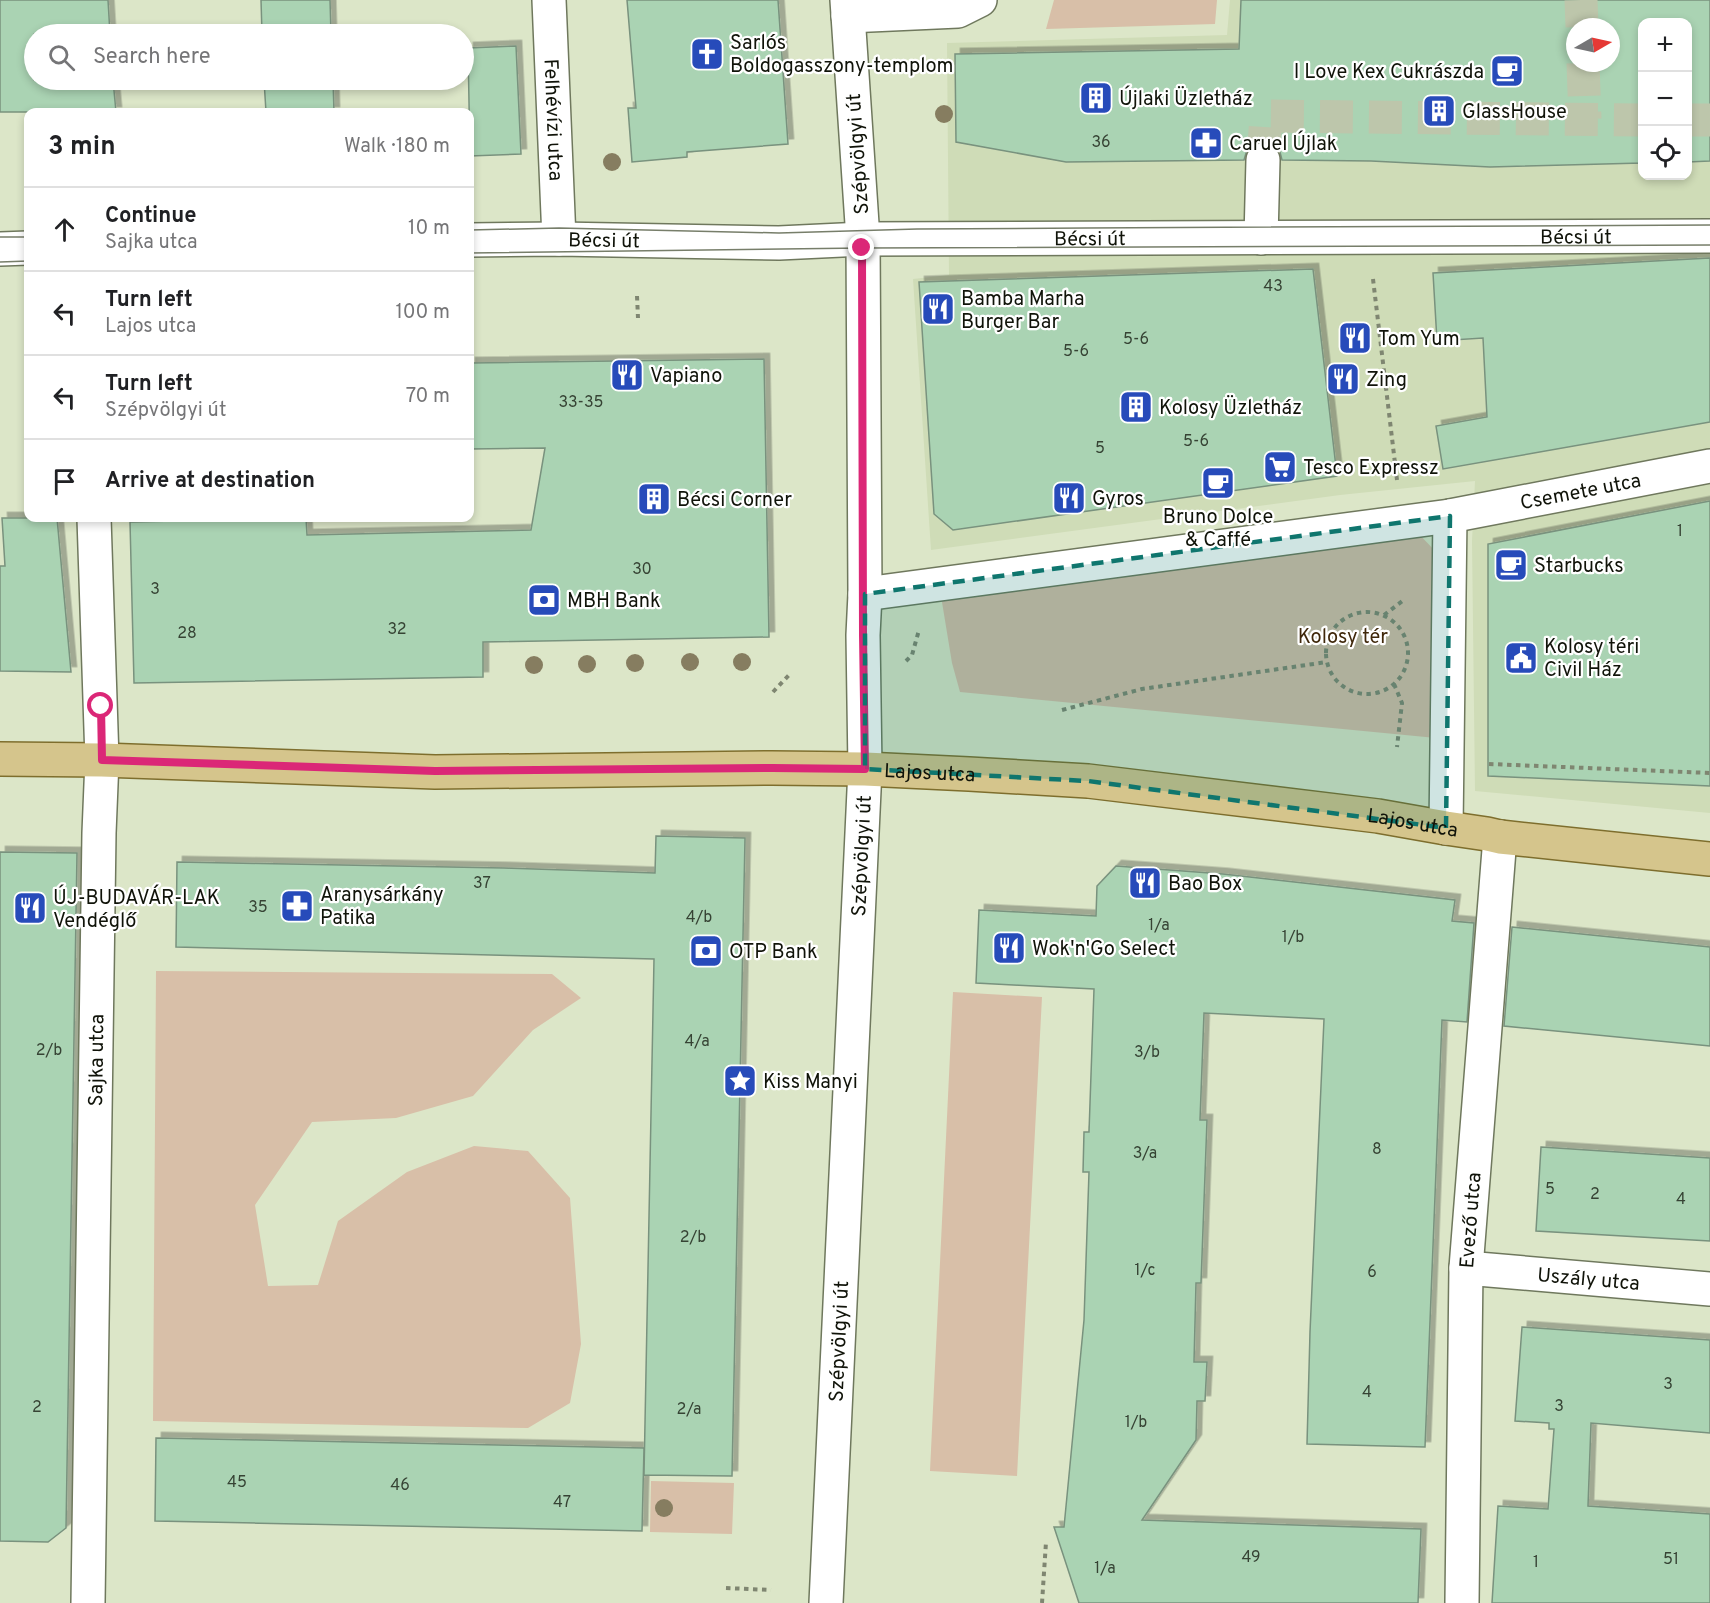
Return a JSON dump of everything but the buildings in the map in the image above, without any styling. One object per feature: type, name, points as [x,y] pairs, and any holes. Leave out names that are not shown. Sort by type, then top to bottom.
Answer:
[{"type":"main road","name":"Lajos utca","points":[[0,759],[102,760],[435,771],[865,769],[1088,781],[1378,816],[1500,837],[1710,859]]},
{"type":"street","name":"Felhévízi utca","points":[[549,0],[559,239]]},
{"type":"street","points":[[848,8],[958,11],[980,0]]},
{"type":"street","name":"Szépvölgyi út","points":[[826,1603],[865,769],[863,238],[848,8]]},
{"type":"street","points":[[1261,238],[1263,160]]},
{"type":"street","name":"Bécsi út","points":[[474,240],[559,239],[779,243],[863,238],[1710,236]]},
{"type":"street","points":[[0,249],[24,248]]},
{"type":"street","name":"Csemete utca","points":[[1450,516],[1710,466]]},
{"type":"street","points":[[864,594],[1450,516],[1446,828]]},
{"type":"street","name":"Sajka utca","points":[[88,1603],[102,760],[94,522]]},
{"type":"street","name":"Evező utca","points":[[1462,1602],[1466,1268],[1500,837]]},
{"type":"street","name":"Uszály utca","points":[[1466,1268],[1710,1289]]},
{"type":"path","points":[[1373,278],[1402,522]]},
{"type":"path","points":[[637,296],[638,318]]},
{"type":"path","points":[[1359,612],[1384,615],[1396,623],[1404,634],[1408,647],[1403,673],[1394,684],[1382,691],[1369,693],[1355,692],[1344,686],[1334,676],[1327,662],[1326,651],[1329,637],[1336,626],[1359,612]]},
{"type":"path","points":[[1062,710],[1142,689],[1327,662]]},
{"type":"path","points":[[773,692],[790,674]]},
{"type":"path","points":[[1394,684],[1402,703],[1397,747]]},
{"type":"path","points":[[1482,768],[1488,764],[1710,773]]},
{"type":"path","points":[[1042,1603],[1046,1542]]},
{"type":"path","points":[[726,1588],[771,1590]]},
{"type":"highlighted area","points":[[1450,516],[1446,828],[1088,781],[865,769],[865,594]]},
{"type":"shaded area","points":[[1230,0],[1710,0],[1710,813],[1475,791],[1472,541],[1475,481],[1340,495],[931,550],[913,279],[949,275],[947,43],[1227,35]]},
{"type":"green space","points":[[1054,0],[1217,0],[1215,24],[1046,29]]},
{"type":"green space","name":"Kolosy tér","points":[[1416,531],[1437,553],[1436,738],[960,692],[952,663],[941,596]]},
{"type":"green space","points":[[156,971],[552,974],[581,998],[533,1030],[473,1096],[396,1118],[312,1122],[255,1205],[268,1286],[318,1285],[338,1221],[407,1172],[474,1146],[528,1151],[570,1198],[581,1344],[570,1403],[528,1428],[153,1421]]},
{"type":"green space","points":[[953,992],[1042,997],[1017,1476],[930,1471]]},
{"type":"green space","points":[[651,1481],[734,1483],[732,1534],[650,1532]]},
{"type":"tunnel","points":[[1581,0],[1582,18]]},
{"type":"tunnel","points":[[1583,72],[1585,119]]},
{"type":"tunnel","points":[[1263,160],[1266,116],[1638,120]]},
{"type":"tunnel","points":[[1692,120],[1710,120]]},
{"type":"tram line","points":[[474,230],[559,228],[779,233],[917,229],[1710,225]]},
{"type":"tram line","points":[[0,237],[24,237]]},
{"type":"tram line","points":[[474,253],[863,248],[1710,245]]},
{"type":"tram line","points":[[0,262],[24,261]]},
{"type":"place","name":"Sarlós Boldogasszony-templom","points":[[707,54]]},
{"type":"place","name":"I Love Kex Cukrászda","points":[[1507,71]]},
{"type":"place","name":"Újlaki Üzletház","points":[[1096,98]]},
{"type":"place","name":"GlassHouse","points":[[1439,111]]},
{"type":"place","name":"Caruel Újlak","points":[[1206,143]]},
{"type":"place","name":"Bamba Marha Burger Bar","points":[[938,309]]},
{"type":"place","name":"Tom Yum","points":[[1355,338]]},
{"type":"place","name":"Vapiano","points":[[627,375]]},
{"type":"place","name":"Zing","points":[[1343,379]]},
{"type":"place","name":"Kolosy Üzletház","points":[[1136,407]]},
{"type":"place","name":"Tesco Expressz","points":[[1280,467]]},
{"type":"place","name":"Bruno Dolce & Caffé","points":[[1218,483]]},
{"type":"place","name":"Gyros","points":[[1069,498]]},
{"type":"place","name":"Bécsi Corner","points":[[654,499]]},
{"type":"place","name":"Starbucks","points":[[1511,565]]},
{"type":"place","name":"MBH Bank","points":[[544,600]]},
{"type":"place","name":"Kolosy téri Civil Ház","points":[[1521,658]]},
{"type":"place","name":"Bao Box","points":[[1145,883]]},
{"type":"place","name":"Aranysárkány Patika","points":[[297,906]]},
{"type":"place","name":"ÚJ-BUDAVÁR-LAK Vendéglő","points":[[30,908]]},
{"type":"place","name":"Wok'n'Go Select","points":[[1009,948]]},
{"type":"place","name":"OTP Bank","points":[[706,951]]},
{"type":"place","name":"Kiss Manyi","points":[[740,1081]]},
{"type":"route","points":[[101,706],[102,760],[435,771],[865,769],[862,248]]}]
